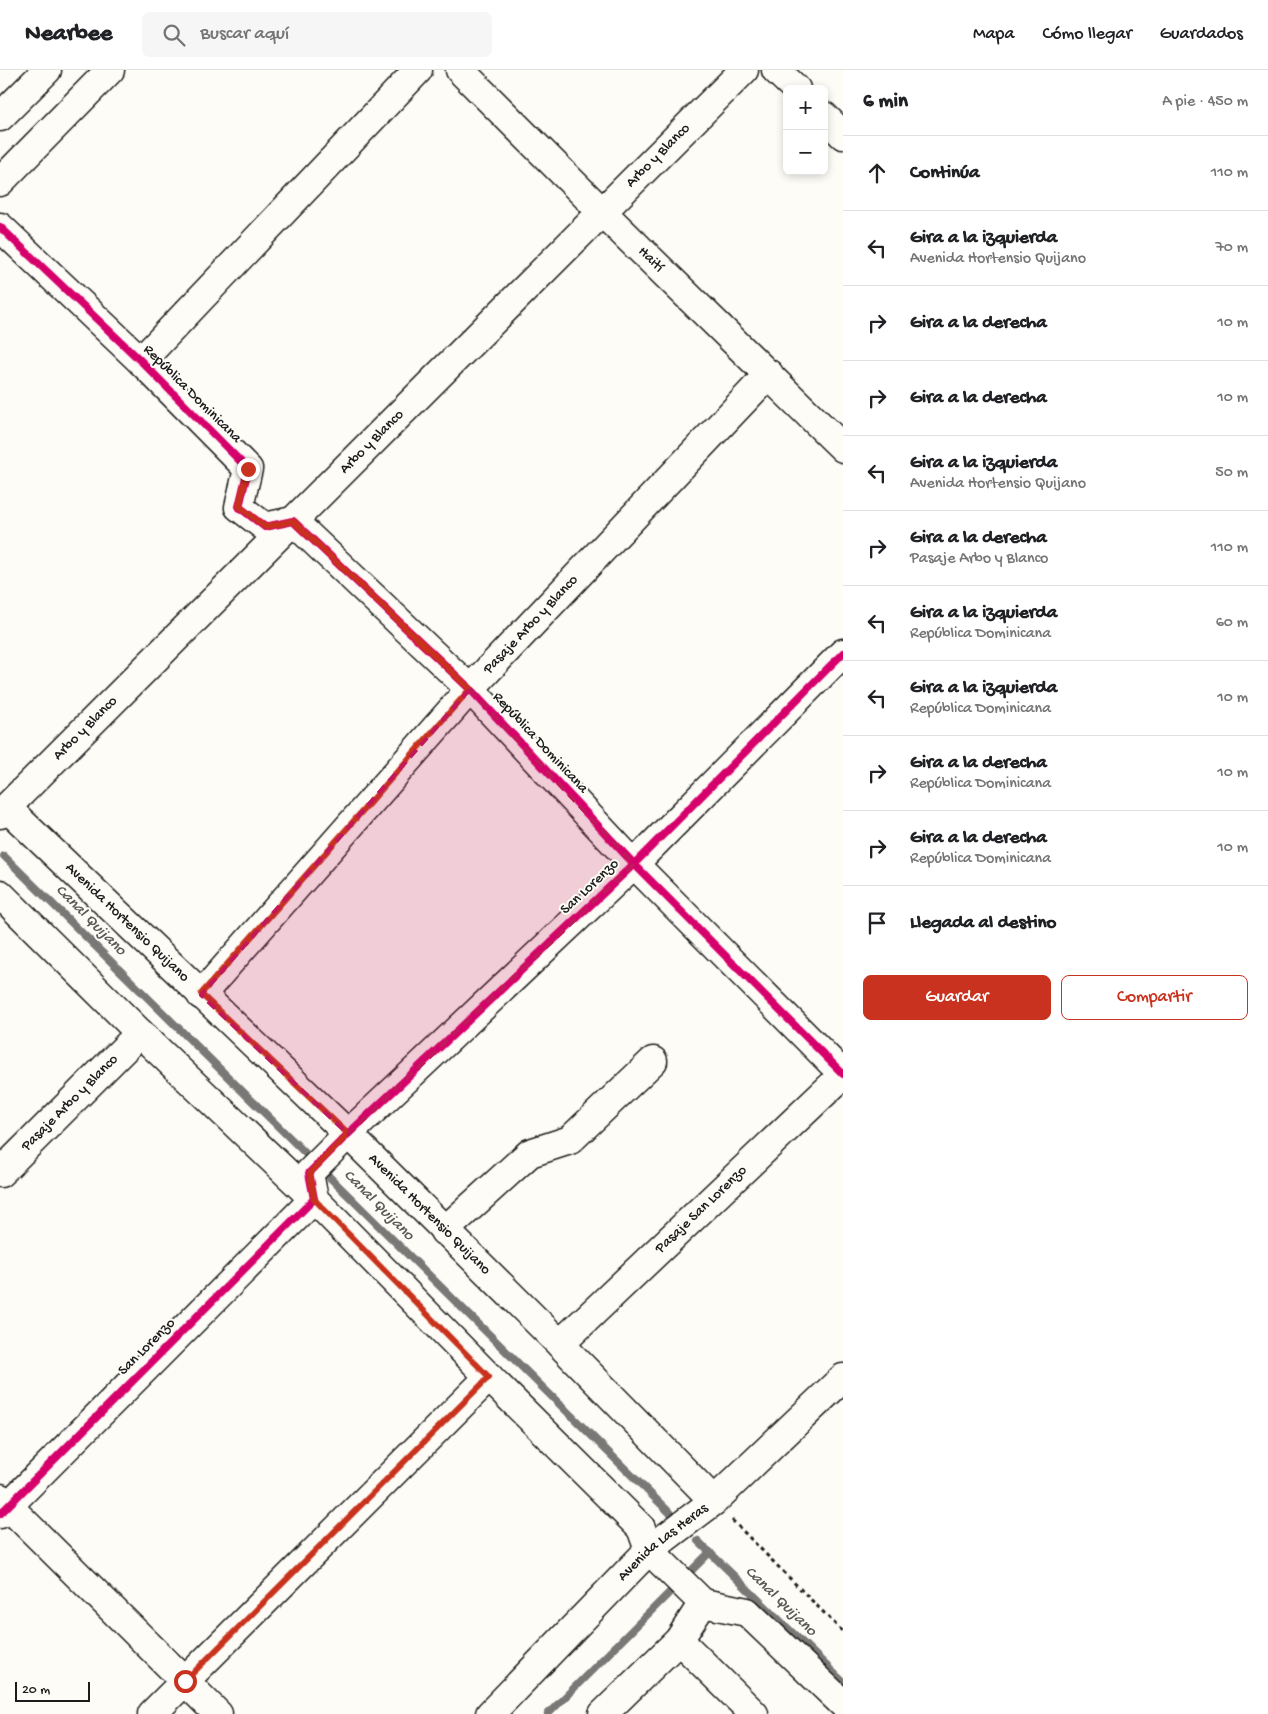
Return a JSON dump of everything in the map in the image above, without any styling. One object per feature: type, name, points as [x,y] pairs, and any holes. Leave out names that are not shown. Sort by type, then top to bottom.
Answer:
[{"type":"street","points":[[0,117],[46,70]]},
{"type":"street","points":[[0,182],[110,70]]},
{"type":"street","points":[[141,361],[418,70]]},
{"type":"street","name":"Haití","points":[[460,70],[843,448]]},
{"type":"street","name":"Arbo y Blanco","points":[[3,811],[744,70]]},
{"type":"street","points":[[776,70],[792,85]]},
{"type":"street","points":[[828,120],[843,134]]},
{"type":"street","name":"República Dominicana","points":[[0,227],[141,361],[248,469],[239,506],[265,527],[293,521],[470,689],[634,864],[843,1074]]},
{"type":"street","name":"Pasaje Arbo y Blanco","points":[[201,994],[470,689],[769,374]]},
{"type":"street","name":"San Lorenzo","points":[[3,1506],[314,1199],[310,1173],[341,1141],[634,864],[843,653]]},
{"type":"street","name":"Avenida Hortensio Quijano","points":[[3,811],[201,994],[341,1141],[444,1231],[560,1344],[714,1501]]},
{"type":"street","points":[[0,894],[140,1033],[314,1199],[641,1528],[649,1550],[703,1603],[747,1612],[843,1704]]},
{"type":"street","name":"Pasaje Arbo y Blanco","points":[[0,1173],[140,1033]]},
{"type":"street","points":[[444,1231],[530,1153],[570,1140],[653,1060]]},
{"type":"street","name":"Pasaje San Lorenzo","points":[[560,1344],[843,1074]]},
{"type":"street","points":[[152,1714],[489,1377]]},
{"type":"street","name":"Avenida Las Heras","points":[[490,1714],[649,1550],[714,1501],[843,1378]]},
{"type":"street","points":[[3,1506],[218,1714]]},
{"type":"street","points":[[603,1714],[679,1640],[703,1603]]},
{"type":"street","points":[[679,1640],[754,1714]]},
{"type":"path","points":[[714,1501],[843,1632]]},
{"type":"highlighted area","points":[[470,689],[634,864],[348,1134],[201,995]]},
{"type":"waterway","name":"Canal Quijano","points":[[4,856],[669,1512]]},
{"type":"waterway","name":"Canal Quijano","points":[[698,1541],[843,1682]]},
{"type":"waterway","points":[[548,1714],[710,1552]]},
{"type":"cycle path","points":[[0,227],[141,361],[248,469],[239,507],[265,527],[293,521],[470,689],[634,864],[843,1074]]},
{"type":"cycle path","points":[[0,1514],[314,1199],[309,1173],[634,864],[843,653]]},
{"type":"route","points":[[185,1681],[489,1377],[314,1199],[310,1173],[348,1134],[201,994],[470,689],[293,521],[265,527],[239,506],[248,469]]}]
